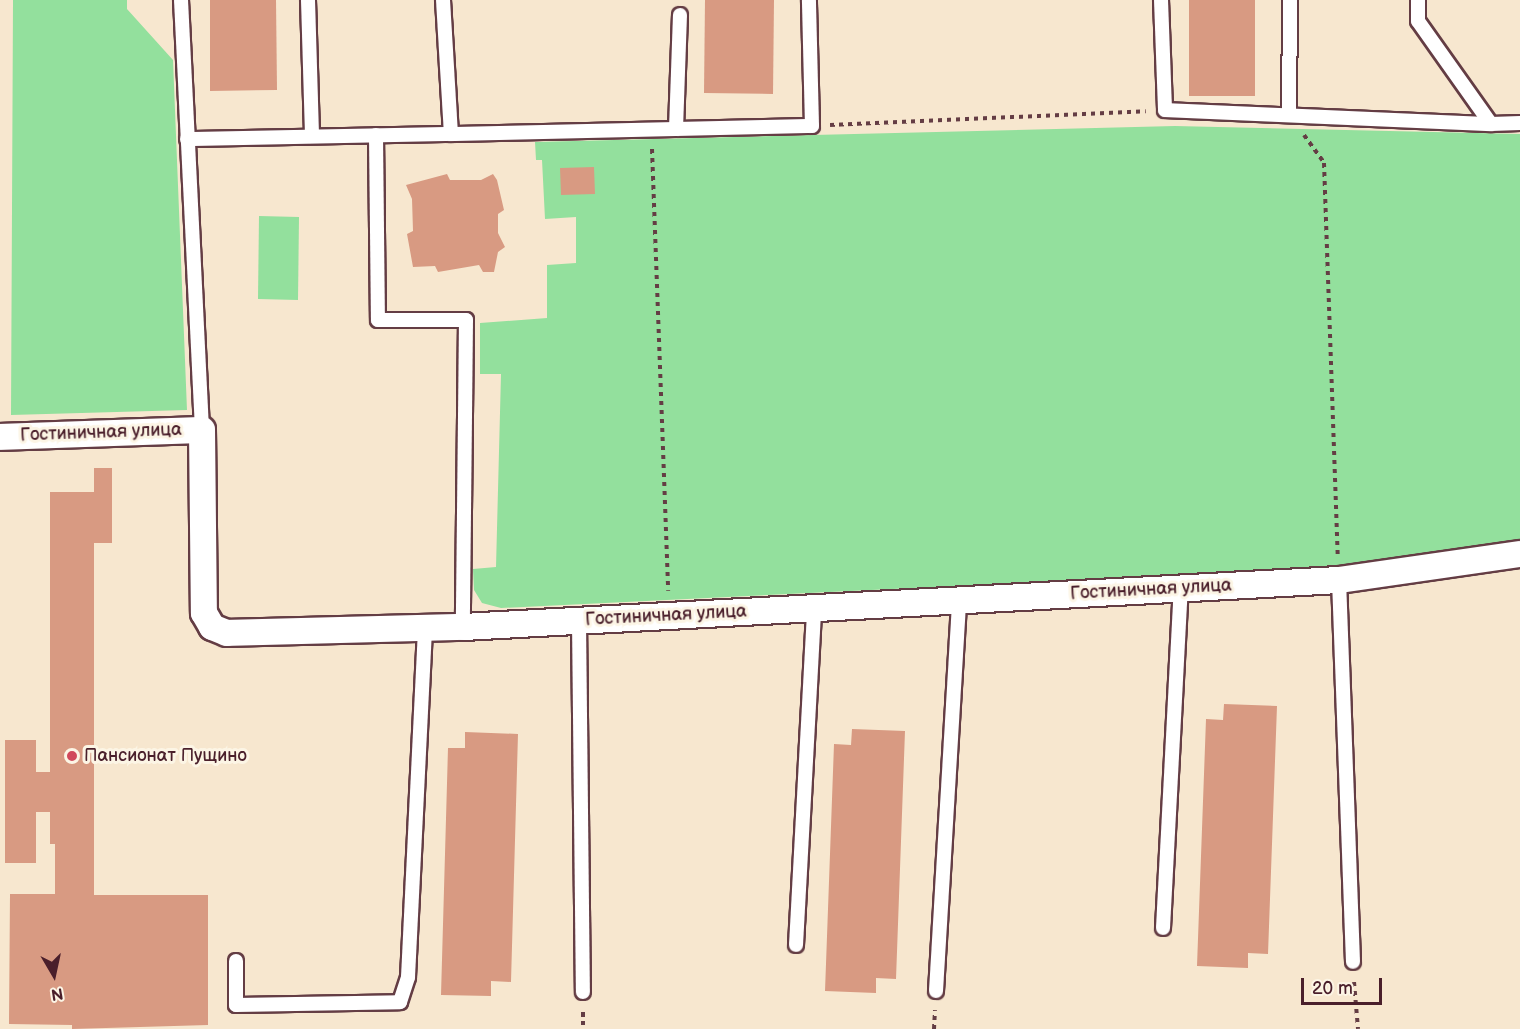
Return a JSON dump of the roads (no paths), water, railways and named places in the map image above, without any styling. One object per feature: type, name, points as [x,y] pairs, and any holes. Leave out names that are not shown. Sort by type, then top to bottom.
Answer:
[{"type":"street","name":"Гостиничная улица","points":[[0,436],[202,430],[204,613],[212,627],[227,633],[463,627],[1339,580],[1520,554]]},
{"type":"lane","points":[[181,0],[202,430]]},
{"type":"lane","points":[[308,0],[312,136]]},
{"type":"lane","points":[[443,0],[451,135]]},
{"type":"lane","points":[[187,139],[812,126],[809,0]]},
{"type":"lane","points":[[1161,0],[1165,110],[1491,124],[1520,123]]},
{"type":"lane","points":[[1289,115],[1290,0]]},
{"type":"lane","points":[[1418,0],[1418,21],[1491,124]]},
{"type":"lane","points":[[676,129],[680,15]]},
{"type":"lane","points":[[376,135],[378,320],[466,320],[463,627]]},
{"type":"lane","points":[[1339,580],[1353,963]]},
{"type":"lane","points":[[1163,928],[1181,588]]},
{"type":"lane","points":[[936,991],[959,601]]},
{"type":"lane","points":[[796,945],[814,609]]},
{"type":"lane","points":[[579,620],[583,992]]},
{"type":"lane","points":[[236,961],[236,1005],[400,1002],[408,977],[425,628]]},
{"type":"place","name":"Пансионат Пущино","points":[[72,756]]}]
